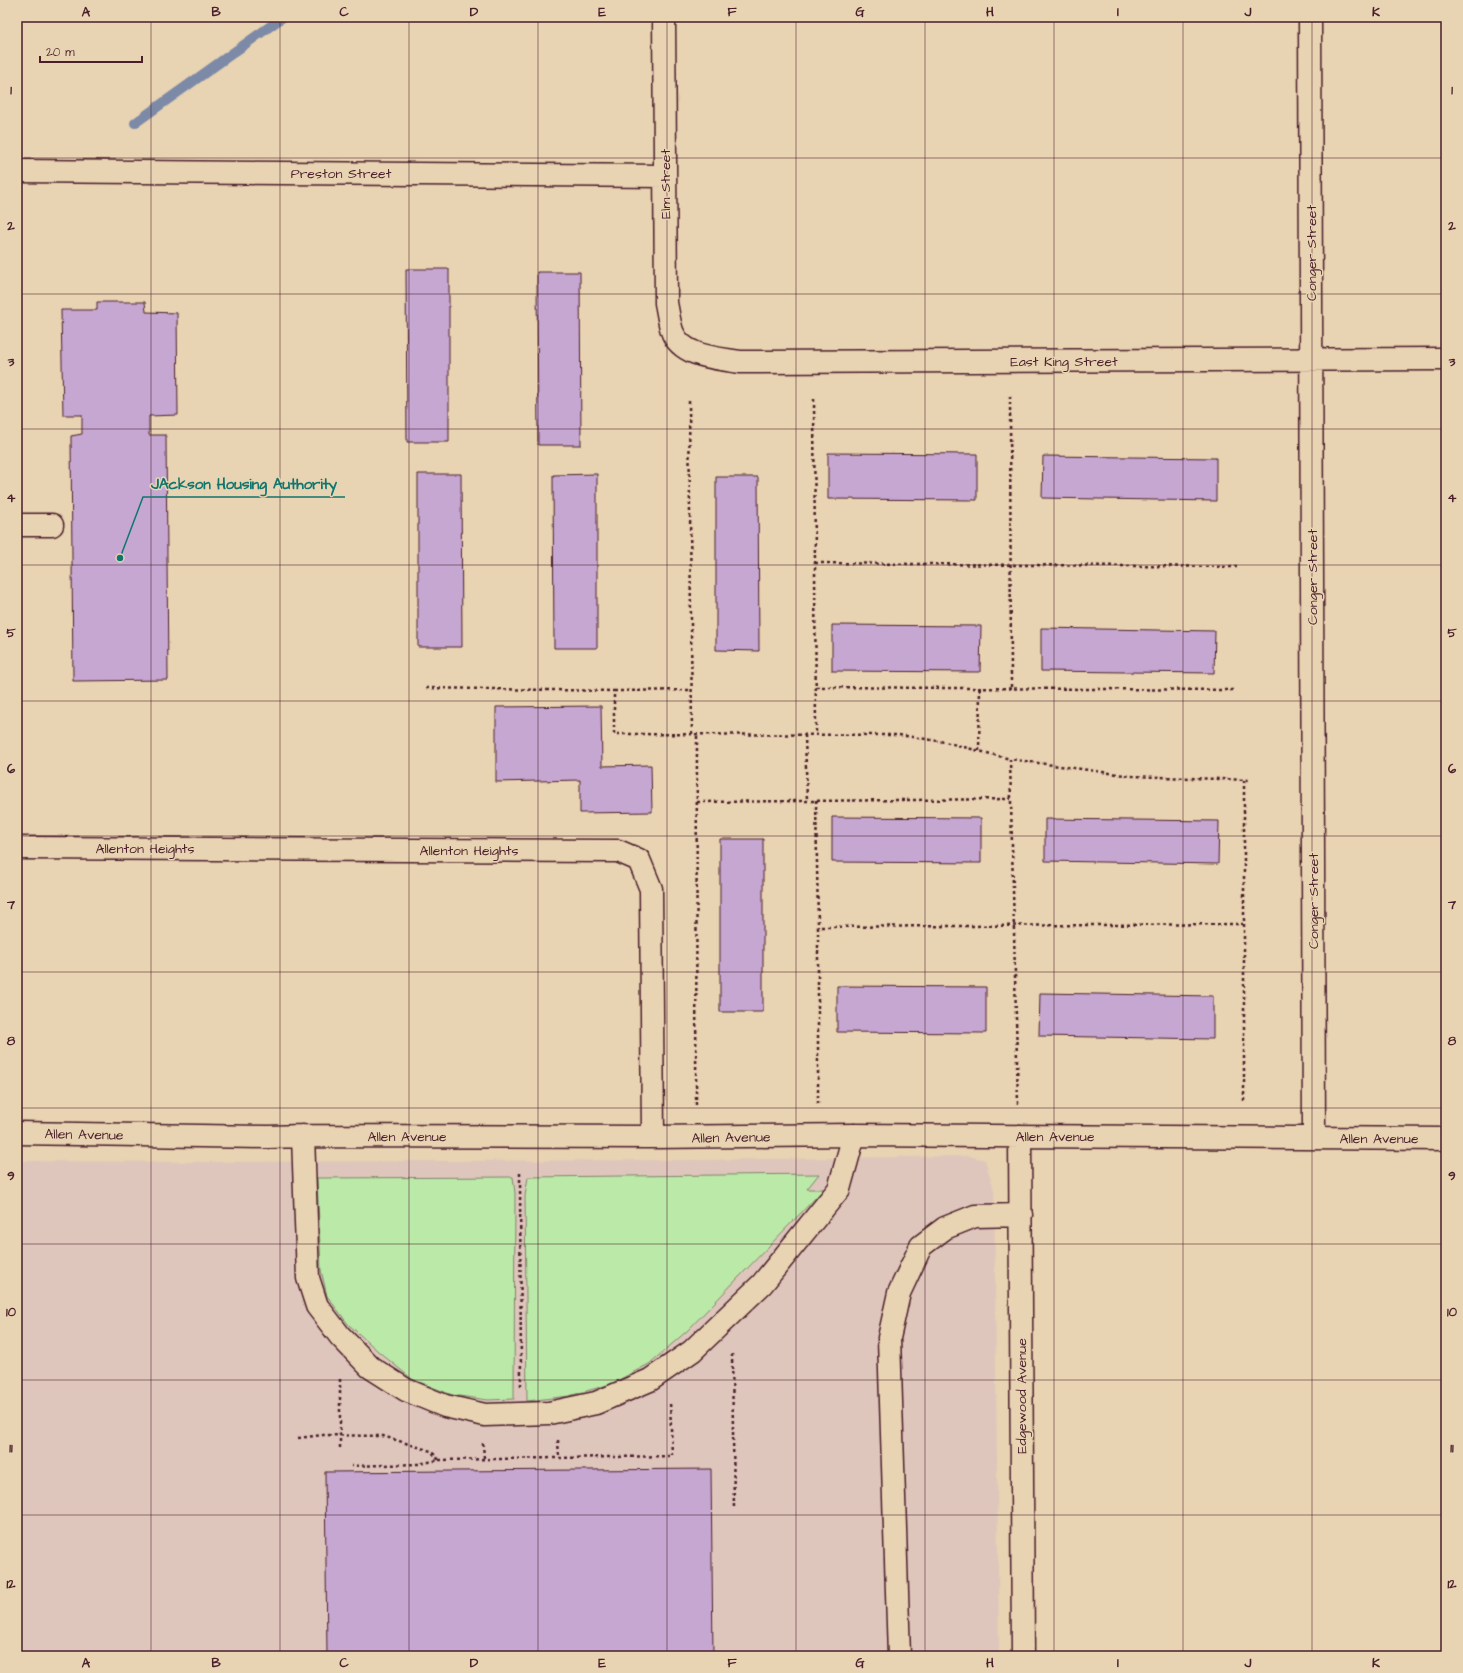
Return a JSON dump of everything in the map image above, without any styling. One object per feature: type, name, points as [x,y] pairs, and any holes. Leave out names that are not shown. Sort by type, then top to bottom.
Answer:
[{"type":"street","name":"Elm Street","points":[[664,17],[666,303],[672,332],[684,347]]},
{"type":"street","name":"Conger Street","points":[[1310,17],[1314,1138]]},
{"type":"street","name":"Preston Street","points":[[17,171],[665,176]]},
{"type":"street","name":"East King Street","points":[[684,347],[704,356],[740,362],[1446,359]]},
{"type":"street","points":[[17,525],[52,525]]},
{"type":"street","name":"Allenton Heights","points":[[17,848],[618,851],[639,860],[651,889],[653,1137]]},
{"type":"street","name":"Allen Avenue","points":[[17,1133],[268,1137],[653,1137],[854,1135],[1446,1139]]},
{"type":"street","points":[[303,1136],[308,1278],[317,1306],[340,1336],[370,1367],[406,1390],[445,1406],[485,1415],[549,1413],[596,1403],[650,1380],[692,1352],[762,1284],[839,1190],[854,1135]]},
{"type":"street","name":"Edgewood Avenue","points":[[1020,1136],[1023,1656]]},
{"type":"street","points":[[899,1656],[889,1338],[899,1294],[921,1246],[945,1228],[975,1216],[1020,1215]]},
{"type":"path","points":[[1010,396],[1011,689]]},
{"type":"path","points":[[814,399],[816,735]]},
{"type":"path","points":[[689,401],[692,735]]},
{"type":"path","points":[[815,563],[1237,567]]},
{"type":"path","points":[[426,688],[614,691],[692,690]]},
{"type":"path","points":[[816,688],[1233,690]]},
{"type":"path","points":[[978,751],[980,688]]},
{"type":"path","points":[[614,691],[614,734],[899,735],[945,742],[1010,759],[1130,776],[1250,780]]},
{"type":"path","points":[[696,1105],[697,734]]},
{"type":"path","points":[[805,735],[808,801]]},
{"type":"path","points":[[1010,759],[1018,1104]]},
{"type":"path","points":[[1244,780],[1244,1102]]},
{"type":"path","points":[[697,802],[1011,799]]},
{"type":"path","points":[[816,800],[818,1104]]},
{"type":"path","points":[[818,927],[1244,924]]},
{"type":"path","points":[[520,1173],[521,1414]]},
{"type":"path","points":[[340,1451],[340,1362],[347,1343]]},
{"type":"path","points":[[732,1352],[734,1510]]},
{"type":"path","points":[[351,1466],[418,1464],[439,1460],[672,1456],[670,1390],[663,1372]]},
{"type":"path","points":[[298,1438],[383,1436],[431,1452],[439,1460]]},
{"type":"shaded area","points":[[969,1156],[985,1160],[994,1190],[999,1656],[17,1656],[17,1161],[191,1162],[702,1160]]},
{"type":"green space","points":[[819,1174],[807,1189],[824,1189],[687,1331],[649,1364],[611,1384],[569,1396],[527,1401],[525,1196],[528,1177]]},
{"type":"green space","points":[[513,1177],[515,1193],[514,1399],[488,1400],[452,1395],[412,1379],[348,1324],[327,1296],[321,1270],[317,1178]]},
{"type":"building","points":[[406,269],[449,269],[449,442],[407,442]]},
{"type":"building","points":[[537,272],[580,272],[581,445],[538,445]]},
{"type":"building","points":[[97,302],[145,302],[146,312],[177,313],[178,415],[149,416],[149,435],[166,435],[168,680],[73,681],[71,436],[82,434],[82,415],[63,415],[61,310],[97,310]]},
{"type":"building","points":[[828,453],[977,454],[977,500],[828,499]]},
{"type":"building","points":[[1043,456],[1216,458],[1216,501],[1042,498]]},
{"type":"building","points":[[418,474],[461,474],[462,647],[418,647]]},
{"type":"building","points":[[597,474],[597,648],[554,648],[553,475]]},
{"type":"building","points":[[716,477],[758,477],[759,651],[716,650]]},
{"type":"building","points":[[832,625],[981,626],[980,672],[832,671]]},
{"type":"building","points":[[1041,628],[1215,631],[1214,673],[1041,671]]},
{"type":"building","points":[[601,706],[602,766],[651,765],[652,812],[580,813],[580,780],[496,782],[496,707]]},
{"type":"building","points":[[832,817],[981,818],[981,863],[832,862]]},
{"type":"building","points":[[1045,819],[1219,821],[1218,864],[1045,861]]},
{"type":"building","points":[[720,839],[763,839],[763,1012],[720,1012]]},
{"type":"building","points":[[837,986],[986,987],[986,1033],[837,1032]]},
{"type":"building","points":[[1040,993],[1213,996],[1213,1039],[1039,1036]]},
{"type":"building","points":[[711,1469],[713,1656],[327,1656],[325,1472]]},
{"type":"waterway","points":[[135,123],[283,17]]},
{"type":"place","name":"JAckson Housing Authority","points":[[120,558]]}]
